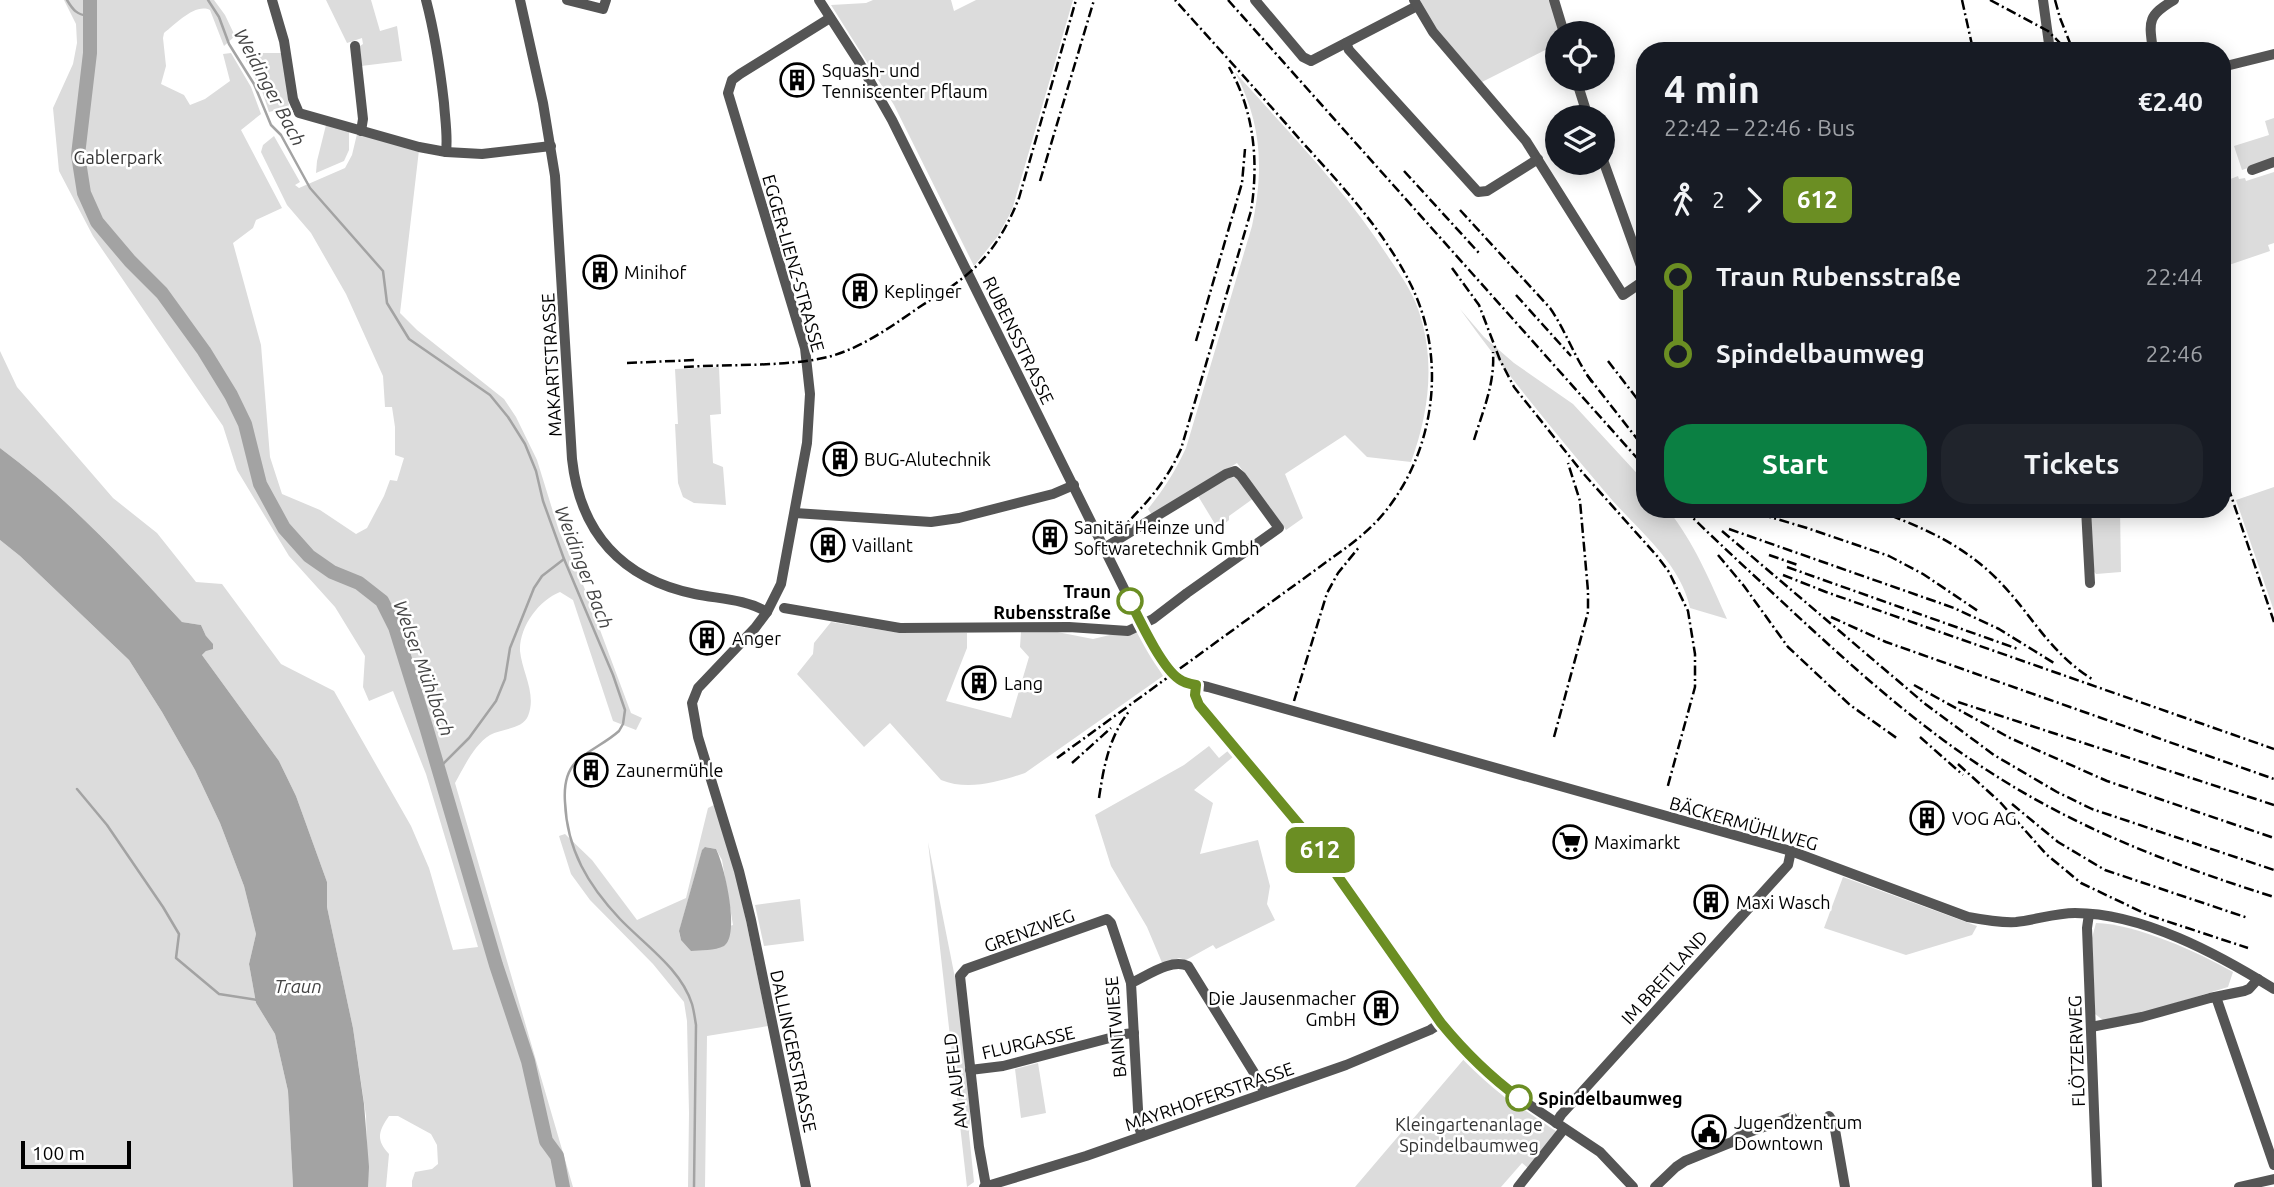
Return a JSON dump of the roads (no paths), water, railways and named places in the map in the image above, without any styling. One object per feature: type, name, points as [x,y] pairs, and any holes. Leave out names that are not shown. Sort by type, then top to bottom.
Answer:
[{"type":"street","points":[[272,0],[285,41],[295,108],[304,115],[446,152],[482,154],[551,146]]},
{"type":"street","points":[[426,0],[442,79],[446,152]]},
{"type":"street","name":"MAKARTSTRASSE","points":[[520,0],[551,146],[558,214],[572,459],[577,492],[587,517],[605,545],[624,564],[650,580],[683,591],[750,603],[767,612]]},
{"type":"street","points":[[567,0],[605,5]]},
{"type":"street","name":"RUBENSSTRASSE","points":[[819,0],[892,120],[1142,625],[1173,674],[1182,681],[1196,685]]},
{"type":"street","points":[[1255,0],[1307,60],[1315,60],[1415,3],[1433,32],[1519,132],[1623,295],[1636,285]]},
{"type":"street","points":[[1554,0],[1560,21]]},
{"type":"street","points":[[2043,0],[2049,42]]},
{"type":"street","points":[[2152,42],[2151,19],[2162,7],[2174,0]]},
{"type":"street","name":"EGGER-LIENZ-STRASSE","points":[[767,612],[784,574],[809,418],[810,394],[807,360],[794,310],[728,93],[732,80],[740,74],[830,18]]},
{"type":"street","points":[[1346,43],[1349,51],[1478,192],[1487,191],[1538,159]]},
{"type":"street","points":[[355,46],[363,119],[361,131]]},
{"type":"street","points":[[2231,65],[2274,54]]},
{"type":"street","points":[[2252,170],[2274,162]]},
{"type":"street","points":[[1608,175],[1636,253]]},
{"type":"street","points":[[783,608],[900,628],[1069,627],[1128,631],[1142,625],[1276,531],[1278,525],[1235,471],[1104,548]]},
{"type":"street","points":[[795,513],[932,522],[959,518],[1053,494],[1074,485]]},
{"type":"street","points":[[2086,518],[2090,583]]},
{"type":"street","name":"DALLINGERSTRASSE","points":[[767,612],[698,688],[692,703],[698,737],[739,871],[751,920],[806,1187]]},
{"type":"street","points":[[1196,685],[1195,695],[1199,705],[1313,841],[1456,1041],[1507,1090],[1600,1152],[1633,1187]]},
{"type":"street","name":"BÄCKERMÜHLWEG","points":[[1196,685],[1791,851],[1956,913],[1985,920],[2014,922],[2063,914],[2089,914],[2124,921],[2170,935],[2209,951],[2274,989]]},
{"type":"street","name":"IM BREITLAND","points":[[1560,1126],[1561,1115],[1788,865],[1791,851]]},
{"type":"street","name":"FLÖTZERWEG","points":[[2089,914],[2087,928],[2097,1187]]},
{"type":"street","name":"GRENZWEG","points":[[962,972],[1107,919]]},
{"type":"street","name":"BAINTWIESE","points":[[1107,919],[1111,923],[1131,983],[1139,1126],[1142,1136]]},
{"type":"street","points":[[1131,983],[1174,964],[1188,965],[1264,1093]]},
{"type":"street","name":"AM AUFELD","points":[[962,972],[959,980],[985,1187]]},
{"type":"street","points":[[2091,1027],[2155,1014],[2249,989],[2258,979]]},
{"type":"street","points":[[2216,997],[2274,1165]]},
{"type":"street","name":"MAYRHOFERSTRASSE","points":[[985,1187],[1346,1065],[1441,1023]]},
{"type":"street","name":"FLURGASSE","points":[[970,1070],[1003,1066],[1134,1033]]},
{"type":"street","points":[[1655,1187],[1685,1161],[1791,1116]]},
{"type":"street","points":[[1829,1116],[1834,1124],[1845,1187]]},
{"type":"street","points":[[1518,1187],[1560,1126]]},
{"type":"street","points":[[2239,1187],[2274,1179]]},
{"type":"water","name":"Traun","points":[[0,448],[72,509],[182,622],[201,625],[213,644],[213,649],[202,655],[279,761],[296,796],[327,882],[327,907],[353,1028],[364,1104],[368,1187],[293,1187],[288,1091],[275,1034],[256,1003],[249,964],[256,934],[244,886],[220,823],[195,770],[129,660],[0,540]]},
{"type":"water","points":[[705,847],[716,849],[719,857],[727,883],[731,928],[729,939],[724,946],[712,950],[691,951],[681,940],[679,931]]},
{"type":"waterway","points":[[67,0],[76,11],[89,16]]},
{"type":"waterway","name":"Welser Mühlbach","points":[[90,0],[90,53],[78,155],[84,193],[97,222],[162,293],[204,351],[231,395],[245,424],[260,484],[284,528],[309,556],[332,572],[359,583],[382,601],[395,627],[496,965],[528,1061],[546,1141],[557,1156],[563,1187]]},
{"type":"waterway","name":"Weidinger Bach","points":[[208,0],[219,17],[229,44],[254,84],[271,125],[281,135],[310,188],[383,271],[387,303],[409,339],[490,395],[525,444],[564,559],[625,710],[619,731],[581,758],[570,770],[565,797],[570,836],[581,866],[598,893],[620,919],[671,969],[687,991],[692,1004],[696,1025],[694,1187]]},
{"type":"waterway","points":[[437,770],[469,738],[496,701],[505,679],[510,648],[534,588],[542,576],[564,559]]},
{"type":"waterway","points":[[77,789],[107,825],[179,934],[176,958],[219,994],[257,1000]]},
{"type":"railway","points":[[684,367],[794,362],[841,353],[888,329],[970,272],[1000,237],[1019,198],[1076,0]]},
{"type":"railway","points":[[1040,181],[1094,0]]},
{"type":"railway","points":[[1057,758],[1367,531],[1384,513],[1415,462],[1430,404],[1430,344],[1423,315],[1412,287],[1390,248],[1348,194],[1175,0]]},
{"type":"railway","points":[[1228,0],[1636,457]]},
{"type":"railway","points":[[1962,0],[1971,42]]},
{"type":"railway","points":[[1990,0],[2048,31],[2059,42]]},
{"type":"railway","points":[[2055,0],[2070,42]]},
{"type":"railway","points":[[1118,532],[1154,494],[1181,449],[1251,211],[1254,174],[1252,137],[1244,101],[1229,67]]},
{"type":"railway","points":[[1196,341],[1242,183],[1245,149]]},
{"type":"railway","points":[[1404,171],[1479,253]]},
{"type":"railway","points":[[1460,210],[1550,308],[1592,382]]},
{"type":"railway","points":[[1452,268],[1479,305],[1500,360],[1514,387],[1582,472],[1657,556],[1669,572],[1688,611],[1695,654],[1695,687],[1667,789]]},
{"type":"railway","points":[[1516,295],[1571,356]]},
{"type":"railway","points":[[1474,440],[1490,386],[1493,352]]},
{"type":"railway","points":[[627,363],[695,360]]},
{"type":"railway","points":[[1608,361],[1636,397]]},
{"type":"railway","points":[[1587,375],[1636,438]]},
{"type":"railway","points":[[1554,737],[1588,612],[1580,501],[1568,463]]},
{"type":"railway","points":[[2231,495],[2274,622]]},
{"type":"railway","points":[[1693,518],[1864,676],[1914,718],[1993,774],[2060,812],[2129,845],[2274,897]]},
{"type":"railway","points":[[1773,518],[1889,556],[1923,574],[1978,611]]},
{"type":"railway","points":[[1897,518],[1956,546],[1985,568],[2011,594],[2052,645],[2092,679]]},
{"type":"railway","points":[[1729,529],[1954,608],[1999,629],[2054,663]]},
{"type":"railway","points":[[1722,531],[1924,703],[1994,755],[2092,809],[2274,870]]},
{"type":"railway","points":[[1294,701],[1327,593],[1338,573],[1360,546]]},
{"type":"railway","points":[[1718,555],[1788,647],[1850,705],[1898,739]]},
{"type":"railway","points":[[1769,555],[1798,565]]},
{"type":"railway","points":[[1787,567],[2018,649]]},
{"type":"railway","points":[[1783,575],[2274,749]]},
{"type":"railway","points":[[1831,617],[1886,642],[2274,779]]},
{"type":"railway","points":[[1914,685],[2010,738],[2107,781],[2274,838]]},
{"type":"railway","points":[[1958,702],[2274,805]]},
{"type":"railway","points":[[1099,798],[1112,741],[1130,710]]},
{"type":"railway","points":[[1072,763],[1111,728]]},
{"type":"railway","points":[[1920,737],[1963,775]]},
{"type":"railway","points":[[1958,764],[2000,802],[2046,854],[2081,883],[2148,915],[2248,948]]},
{"type":"railway","points":[[2012,804],[2058,842],[2105,870],[2248,918]]},
{"type":"place","name":"Squash- und Tenniscenter Pflaum","points":[[797,80]]},
{"type":"place","name":"Minihof","points":[[600,272]]},
{"type":"place","name":"Keplinger","points":[[860,291]]},
{"type":"place","name":"BUG-Alutechnik","points":[[840,459]]},
{"type":"place","name":"Sanitär Heinze und Softwaretechnik Gmbh","points":[[1050,537]]},
{"type":"place","name":"Vaillant","points":[[828,545]]},
{"type":"place","name":"Traun Rubensstraße","points":[[1130,601]]},
{"type":"place","name":"Anger","points":[[707,638]]},
{"type":"place","name":"Lang","points":[[979,683]]},
{"type":"place","name":"Zaunermühle","points":[[591,770]]},
{"type":"place","name":"VOG AG","points":[[1927,818]]},
{"type":"place","name":"Maximarkt","points":[[1570,842]]},
{"type":"place","name":"Maxi Wasch","points":[[1711,902]]},
{"type":"place","name":"Die Jausenmacher GmbH","points":[[1381,1008]]},
{"type":"place","name":"Spindelbaumweg","points":[[1519,1098]]},
{"type":"place","name":"Jugendzentrum Downtown","points":[[1709,1132]]},
{"type":"park label","name":"Gablerpark","points":[[118,157]]},
{"type":"park label","name":"Kleingartenanlage Spindelbaumweg","points":[[1469,1134]]}]
